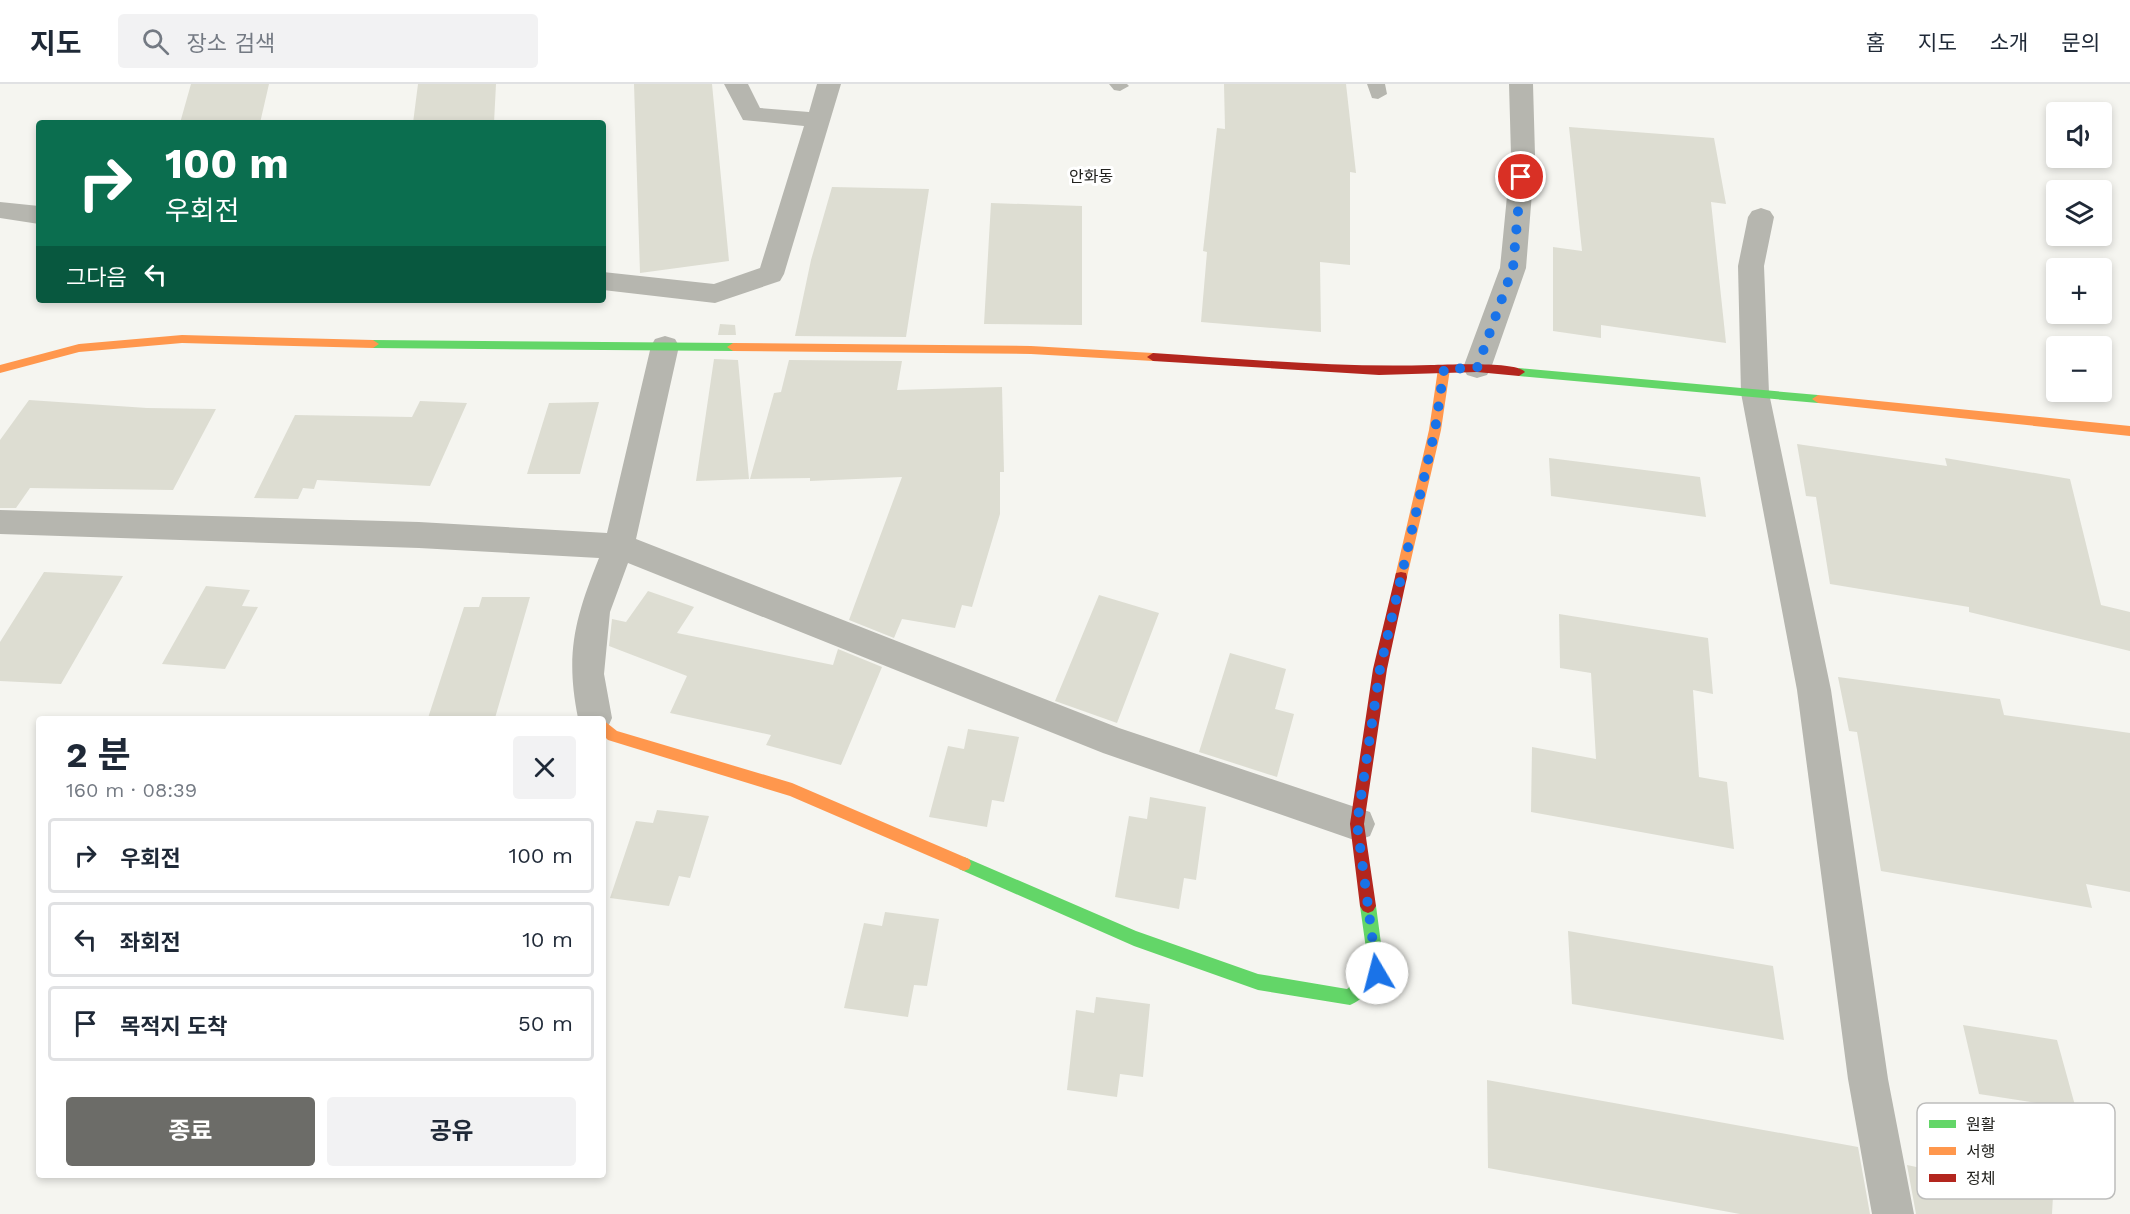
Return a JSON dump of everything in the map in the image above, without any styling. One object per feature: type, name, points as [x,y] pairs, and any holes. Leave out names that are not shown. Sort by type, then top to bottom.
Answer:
[{"type":"street","points":[[736,84],[751,115],[818,120]]},
{"type":"street","points":[[606,281],[715,294],[771,274],[829,84]]},
{"type":"street","points":[[1477,368],[1513,268],[1523,155],[1521,84]]},
{"type":"street","points":[[0,210],[36,215]]},
{"type":"street","points":[[1761,217],[1751,267],[1755,393],[1814,690],[1868,1079],[1893,1214]]},
{"type":"street","points":[[0,369],[79,348],[182,339],[358,344],[1031,350],[1379,371],[1477,368],[1755,393],[2130,431]]},
{"type":"street","points":[[595,716],[587,674],[594,612],[619,546],[665,346]]},
{"type":"street","points":[[606,729],[613,736],[792,790],[1134,939],[1258,982],[1350,997],[1377,973],[1357,824],[1380,669],[1435,430],[1444,369]]},
{"type":"street","points":[[0,522],[419,535],[619,546],[1115,742],[1357,824]]},
{"type":"building","points":[[191,84],[269,84],[261,120],[181,120]]},
{"type":"building","points":[[418,84],[496,84],[494,120],[413,120]]},
{"type":"building","points":[[634,84],[712,84],[729,261],[640,273]]},
{"type":"building","points":[[1224,84],[1346,84],[1356,173],[1350,172],[1350,265],[1320,262],[1321,332],[1201,322],[1207,252],[1203,251],[1217,128],[1225,129]]},
{"type":"building","points":[[1569,127],[1714,138],[1726,204],[1711,202],[1726,343],[1601,325],[1601,338],[1553,331],[1553,247],[1582,251]]},
{"type":"building","points":[[832,187],[929,189],[906,337],[795,336],[811,260]]},
{"type":"building","points":[[991,203],[1082,206],[1082,325],[984,324]]},
{"type":"building","points":[[720,324],[735,325],[736,335],[718,335]]},
{"type":"building","points":[[714,359],[738,360],[749,479],[696,481]]},
{"type":"building","points":[[789,360],[902,361],[897,390],[1002,387],[1004,472],[1000,472],[1000,514],[972,607],[962,605],[955,628],[902,619],[894,638],[849,620],[902,477],[810,481],[810,478],[750,479],[774,393],[781,392]]},
{"type":"building","points":[[29,400],[147,408],[216,409],[173,490],[30,488],[16,508],[0,508],[0,440]]},
{"type":"building","points":[[420,401],[467,403],[430,486],[317,480],[314,489],[303,488],[298,499],[254,498],[295,415],[412,417]]},
{"type":"building","points":[[599,402],[580,474],[527,474],[549,403]]},
{"type":"building","points":[[1797,444],[1947,466],[1945,458],[2070,479],[2101,605],[2130,612],[2130,651],[1969,612],[1969,607],[1830,584],[1816,497],[1806,496]]},
{"type":"building","points":[[1549,458],[1700,477],[1706,517],[1551,496]]},
{"type":"building","points":[[44,572],[123,576],[61,684],[0,681],[0,642]]},
{"type":"building","points":[[206,586],[250,590],[242,606],[258,607],[225,669],[162,664]]},
{"type":"building","points":[[648,591],[694,607],[677,633],[833,665],[838,649],[882,667],[841,765],[766,745],[771,735],[670,713],[687,676],[609,646],[612,619],[626,622]]},
{"type":"building","points":[[1099,595],[1159,613],[1117,723],[1055,701]]},
{"type":"building","points":[[482,597],[530,597],[496,716],[429,716],[464,607],[479,607]]},
{"type":"building","points":[[1559,614],[1708,638],[1713,694],[1693,690],[1699,777],[1727,782],[1734,849],[1531,812],[1532,747],[1596,759],[1591,673],[1560,668]]},
{"type":"building","points":[[1230,653],[1286,669],[1275,709],[1294,714],[1277,777],[1199,752]]},
{"type":"building","points":[[1838,677],[2000,699],[2004,715],[2130,733],[2130,892],[2086,884],[2092,908],[1881,871],[1857,732],[1849,731]]},
{"type":"building","points":[[968,729],[1019,737],[1004,802],[992,800],[987,827],[929,817],[948,746],[964,749]]},
{"type":"building","points":[[1150,797],[1206,807],[1196,880],[1184,878],[1179,909],[1115,897],[1129,816],[1147,819]]},
{"type":"building","points":[[657,810],[709,816],[690,878],[679,876],[669,906],[610,898],[636,821],[653,823]]},
{"type":"building","points":[[885,912],[939,919],[927,986],[914,985],[908,1017],[844,1008],[864,923],[882,926]]},
{"type":"building","points":[[1568,931],[1773,966],[1784,1040],[1572,1004]]},
{"type":"building","points":[[1096,997],[1150,1004],[1143,1077],[1120,1074],[1117,1097],[1067,1090],[1076,1010],[1094,1013]]},
{"type":"building","points":[[1963,1025],[2057,1040],[2074,1103],[2037,1103],[1979,1094]]},
{"type":"building","points":[[1487,1080],[1858,1147],[1870,1214],[1740,1214],[1488,1168]]},
{"type":"building","points":[[1907,1165],[1917,1167],[1917,1199],[2053,1199],[2052,1214],[1916,1214]]},
{"type":"traffic: fast","points":[[373,344],[733,347]]},
{"type":"traffic: fast","points":[[1519,372],[1818,399]]},
{"type":"traffic: fast","points":[[964,864],[1134,938],[1258,982],[1350,997],[1377,973],[1368,906]]},
{"type":"traffic: slow","points":[[0,369],[79,348],[182,339],[373,344]]},
{"type":"traffic: slow","points":[[733,347],[1031,350],[1153,357]]},
{"type":"traffic: slow","points":[[1401,577],[1435,430],[1444,369]]},
{"type":"traffic: slow","points":[[1818,399],[2130,431]]},
{"type":"traffic: slow","points":[[606,729],[613,736],[792,790],[964,864]]},
{"type":"traffic: jam","points":[[1153,357],[1379,371],[1477,368],[1519,372]]},
{"type":"traffic: jam","points":[[1368,906],[1357,824],[1380,669],[1401,577]]},
{"type":"district","name":"안화동","points":[[1091,176]]},
{"type":"route","points":[[1377,973],[1357,824],[1380,669],[1435,430],[1444,369],[1477,368],[1513,268],[1521,177]]}]
